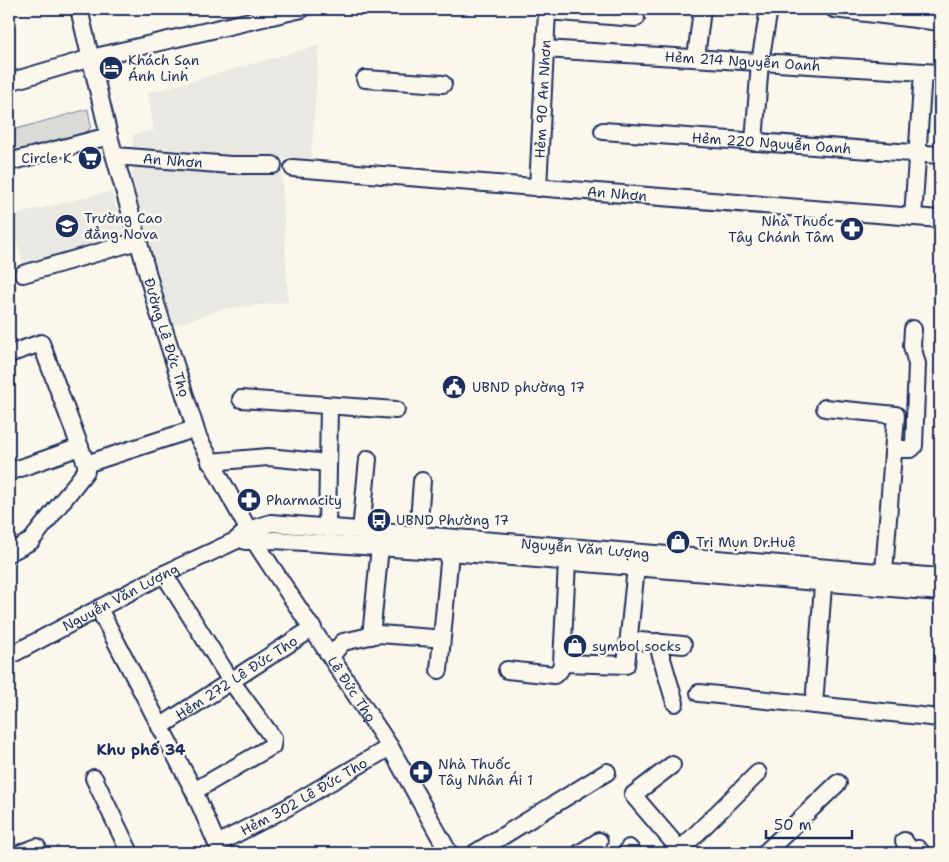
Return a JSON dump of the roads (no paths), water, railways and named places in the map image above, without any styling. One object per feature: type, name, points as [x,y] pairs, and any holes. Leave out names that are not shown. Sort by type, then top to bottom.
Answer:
[{"type":"street","points":[[9,162],[109,136],[79,9]]},
{"type":"street","points":[[9,82],[90,58],[302,9]]},
{"type":"street","points":[[696,58],[702,9]]},
{"type":"street","points":[[754,142],[760,62],[768,9]]},
{"type":"street","points":[[834,9],[940,22]]},
{"type":"street","name":"Hẻm 90 An Nhơn","points":[[538,188],[547,12],[636,18]]},
{"type":"street","name":"Hẻm 214 Nguyễn Oanh","points":[[544,49],[940,73]]},
{"type":"street","points":[[913,217],[923,72]]},
{"type":"street","points":[[365,79],[443,84]]},
{"type":"street","name":"Hẻm 220 Nguyễn Oanh","points":[[602,131],[940,155]]},
{"type":"street","name":"Đường Lê Đức Thọ","points":[[109,136],[138,241],[194,428],[246,538]]},
{"type":"street","name":"An Nhơn","points":[[115,156],[231,165],[273,165]]},
{"type":"street","name":"An Nhơn","points":[[293,168],[940,219]]},
{"type":"street","points":[[23,274],[138,241]]},
{"type":"street","points":[[893,453],[897,449],[912,449],[914,446],[917,364],[912,346],[913,329]]},
{"type":"street","points":[[9,354],[41,343],[86,464],[86,471],[31,540],[9,553]]},
{"type":"street","points":[[241,399],[396,410]]},
{"type":"street","points":[[327,528],[328,406]]},
{"type":"street","points":[[825,408],[896,415],[884,572]]},
{"type":"street","points":[[86,464],[194,428]]},
{"type":"street","points":[[9,472],[80,447]]},
{"type":"street","points":[[210,462],[268,457],[328,463]]},
{"type":"street","points":[[361,530],[368,459]]},
{"type":"street","points":[[418,535],[422,481]]},
{"type":"street","name":"Nguyễn Văn Lượng","points":[[9,656],[164,574],[246,538],[271,523],[418,535],[824,575],[940,592]]},
{"type":"street","name":"Nguyễn Văn Lượng","points":[[246,538],[636,567],[824,575],[884,572],[940,577]]},
{"type":"street","name":"Lê Đức Thọ","points":[[246,538],[313,628],[390,747],[449,853]]},
{"type":"street","points":[[371,636],[380,547]]},
{"type":"street","points":[[439,670],[450,552]]},
{"type":"street","points":[[507,670],[554,675],[560,670],[568,562]]},
{"type":"street","points":[[562,663],[626,665],[636,567]]},
{"type":"street","points":[[98,609],[194,791],[272,746],[274,742],[231,681],[164,574]]},
{"type":"street","points":[[814,705],[824,575]]},
{"type":"street","name":"Hẻm 272 Lê Đức Thọ","points":[[160,727],[313,628]]},
{"type":"street","points":[[331,656],[343,642],[379,634],[433,638]]},
{"type":"street","points":[[629,640],[683,645]]},
{"type":"street","points":[[657,642],[675,703]]},
{"type":"street","points":[[699,693],[940,718]]},
{"type":"street","name":"Hẻm 302 Lê Đức Thọ","points":[[194,791],[217,844],[288,806],[390,747]]},
{"type":"street","points":[[672,765],[633,795],[678,852],[758,774]]},
{"type":"street","points":[[475,853],[607,772]]},
{"type":"street","points":[[94,778],[130,853]]},
{"type":"street","points":[[765,853],[838,782]]},
{"type":"street","points":[[580,853],[599,841]]},
{"type":"street","points":[[904,841],[912,852],[918,849],[922,853]]},
{"type":"street","points":[[21,853],[37,847],[39,853]]},
{"type":"place","name":"Khách Sạn Ánh Linh","points":[[111,68]]},
{"type":"place","name":"Circle K","points":[[90,158]]},
{"type":"place","name":"Trường Cao đẳng Nova","points":[[67,226]]},
{"type":"place","name":"Nhà Thuốc Tây Chánh Tâm","points":[[852,229]]},
{"type":"place","name":"UBND phường 17","points":[[454,387]]},
{"type":"place","name":"Pharmacity","points":[[249,500]]},
{"type":"place","name":"UBND Phường 17","points":[[379,520]]},
{"type":"place","name":"Trị Mụn Dr.Huệ","points":[[678,542]]},
{"type":"place","name":"symbol socks","points":[[575,646]]},
{"type":"place","name":"Nhà Thuốc Tây Nhân Ái 1","points":[[421,772]]},
{"type":"district","name":"Khu phố 34","points":[[141,750]]}]
